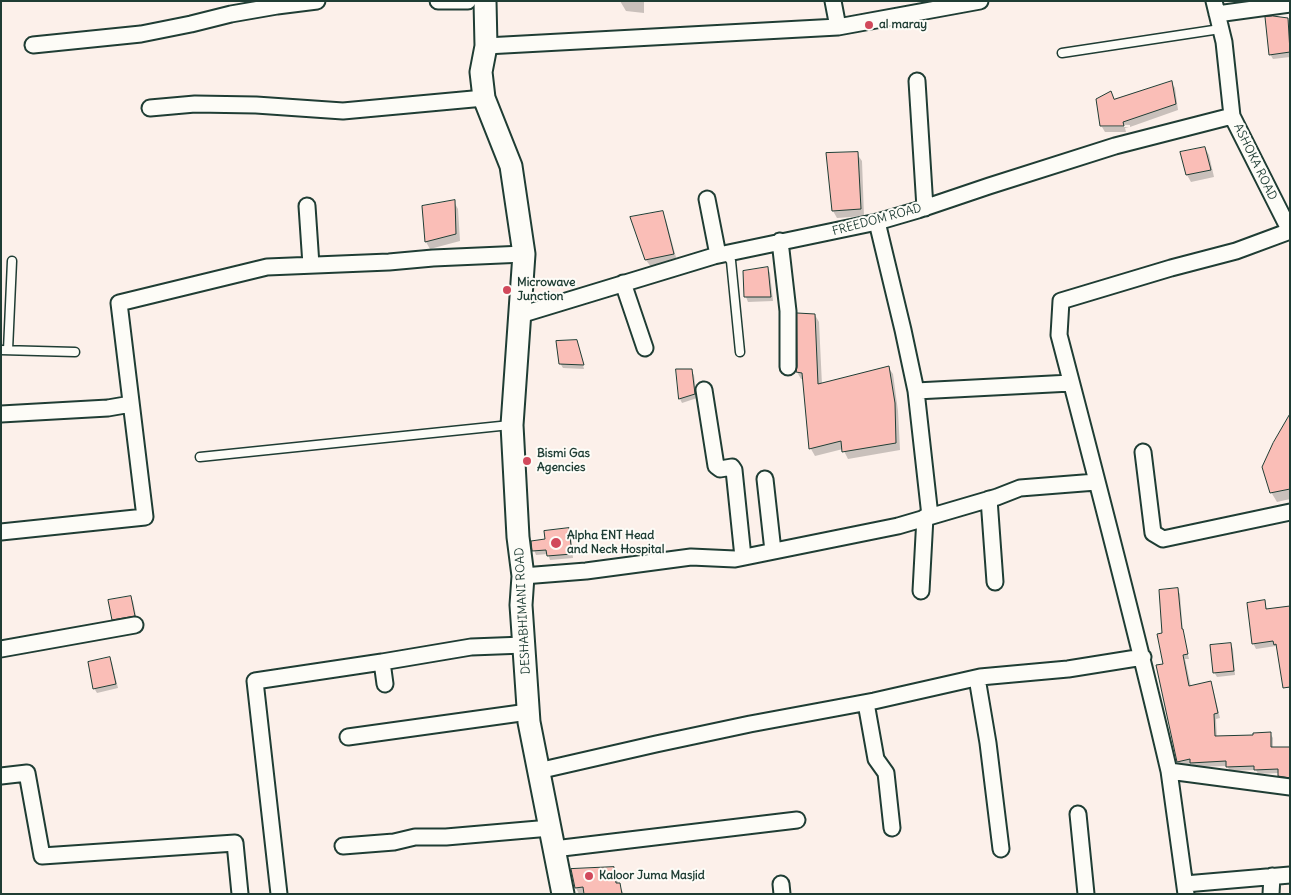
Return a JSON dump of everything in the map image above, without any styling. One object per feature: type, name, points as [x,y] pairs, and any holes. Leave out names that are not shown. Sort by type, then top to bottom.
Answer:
[{"type":"street","points":[[33,45],[141,34],[224,8],[277,6],[316,1]]},
{"type":"street","points":[[438,1],[468,1]]},
{"type":"street","name":"DESHABHIMANI ROAD","points":[[485,1],[486,46],[482,72],[484,98],[511,166],[524,254],[512,425],[518,537],[523,576],[521,605],[528,712],[538,772],[563,894]]},
{"type":"street","points":[[833,1],[838,27]]},
{"type":"street","points":[[486,46],[838,27],[980,1]]},
{"type":"street","points":[[1216,7],[1290,4]]},
{"type":"street","name":"ASHOKA ROAD","points":[[1216,7],[1224,42],[1232,116],[1290,231]]},
{"type":"street","points":[[917,81],[925,208]]},
{"type":"street","points":[[150,108],[195,104],[256,105],[343,112],[484,98]]},
{"type":"street","name":"FREEDOM ROAD","points":[[520,315],[722,254],[877,222],[1116,146],[1232,116]]},
{"type":"street","points":[[706,199],[722,254]]},
{"type":"street","points":[[307,206],[311,266]]},
{"type":"street","points":[[877,222],[916,391],[928,516],[921,591]]},
{"type":"street","points":[[1290,231],[1236,251],[1171,268],[1061,301],[1059,335],[1143,657],[1169,771],[1186,889],[1290,875]]},
{"type":"street","points":[[780,241],[788,310],[788,367]]},
{"type":"street","points":[[1,532],[145,517],[119,303],[267,267],[524,254]]},
{"type":"street","points":[[623,283],[645,348]]},
{"type":"street","points":[[916,391],[1072,383]]},
{"type":"street","points":[[704,390],[716,466],[720,468],[732,467],[734,470],[744,557]]},
{"type":"street","points":[[1,414],[108,408],[131,404]]},
{"type":"street","points":[[1143,452],[1153,533],[1163,539],[1290,512]]},
{"type":"street","points":[[765,480],[773,551]]},
{"type":"street","points":[[523,576],[586,572],[691,557],[735,559],[898,526],[990,499],[1020,488],[1096,482]]},
{"type":"street","points":[[990,499],[995,582]]},
{"type":"street","points":[[1,649],[135,625]]},
{"type":"street","points":[[279,894],[255,681],[471,647],[524,645]]},
{"type":"street","points":[[538,772],[665,742],[866,703],[977,678],[1068,669],[1143,657]]},
{"type":"street","points":[[382,662],[385,684]]},
{"type":"street","points":[[977,678],[988,743],[1001,849]]},
{"type":"street","points":[[866,703],[876,759],[886,773],[892,828]]},
{"type":"street","points":[[348,736],[528,712]]},
{"type":"street","points":[[1169,771],[1290,787]]},
{"type":"street","points":[[1,776],[27,773],[42,856],[235,843],[240,894]]},
{"type":"street","points":[[1078,814],[1086,894]]},
{"type":"street","points":[[554,849],[797,820]]},
{"type":"street","points":[[343,846],[394,842],[415,837],[446,837],[550,828]]},
{"type":"street","points":[[1271,894],[1272,876]]},
{"type":"lane","points":[[1062,53],[1220,29]]},
{"type":"lane","points":[[722,254],[731,261],[740,352]]},
{"type":"lane","points":[[12,261],[5,350],[75,352]]},
{"type":"lane","points":[[200,457],[512,425]]},
{"type":"building","points":[[1265,17],[1288,18],[1290,52],[1269,55]]},
{"type":"building","points":[[1172,81],[1176,104],[1123,122],[1124,126],[1100,126],[1096,99],[1111,91],[1114,99]]},
{"type":"building","points":[[1205,147],[1211,170],[1186,175],[1180,152]]},
{"type":"building","points":[[858,152],[861,209],[832,211],[826,153]]},
{"type":"building","points":[[455,200],[456,234],[425,242],[422,206]]},
{"type":"building","points":[[663,211],[674,254],[645,260],[630,217]]},
{"type":"building","points":[[768,267],[771,297],[744,297],[743,271]]},
{"type":"building","points":[[797,313],[815,314],[818,384],[889,366],[895,403],[896,443],[842,452],[841,441],[809,449],[802,373],[796,372]]},
{"type":"building","points":[[577,340],[584,365],[559,364],[556,341]]},
{"type":"building","points":[[676,369],[692,369],[695,394],[679,399]]},
{"type":"building","points":[[1290,414],[1290,489],[1270,493],[1262,467]]},
{"type":"building","points":[[569,528],[572,554],[547,556],[546,550],[532,551],[531,541],[545,539],[544,531]]},
{"type":"building","points":[[1178,588],[1182,629],[1188,654],[1183,655],[1189,686],[1211,681],[1218,713],[1214,714],[1215,736],[1253,735],[1253,733],[1271,732],[1271,747],[1290,747],[1290,778],[1278,776],[1278,769],[1254,770],[1254,766],[1226,767],[1226,761],[1190,763],[1190,759],[1177,762],[1156,665],[1163,664],[1157,634],[1162,633],[1159,590]]},
{"type":"building","points":[[131,596],[135,616],[112,620],[108,600]]},
{"type":"building","points":[[1265,600],[1266,609],[1290,606],[1290,687],[1283,688],[1276,644],[1274,645],[1273,641],[1252,644],[1247,603]]},
{"type":"building","points":[[1231,643],[1234,671],[1213,673],[1210,645]]},
{"type":"building","points":[[110,657],[116,684],[93,689],[88,662]]},
{"type":"building","name":"Kaloor Juma Masjid","points":[[614,867],[616,883],[620,883],[622,894],[584,894],[583,887],[575,888],[571,869]]},
{"type":"place","name":"al maray","points":[[869,25]]},
{"type":"place","name":"Microwave Junction","points":[[507,290]]},
{"type":"place","name":"Bismi Gas Agencies","points":[[527,461]]},
{"type":"place","name":"Alpha ENT Head and Neck Hospital","points":[[556,543]]},
{"type":"place","name":"Kaloor Juma Masjid","points":[[589,876]]}]
